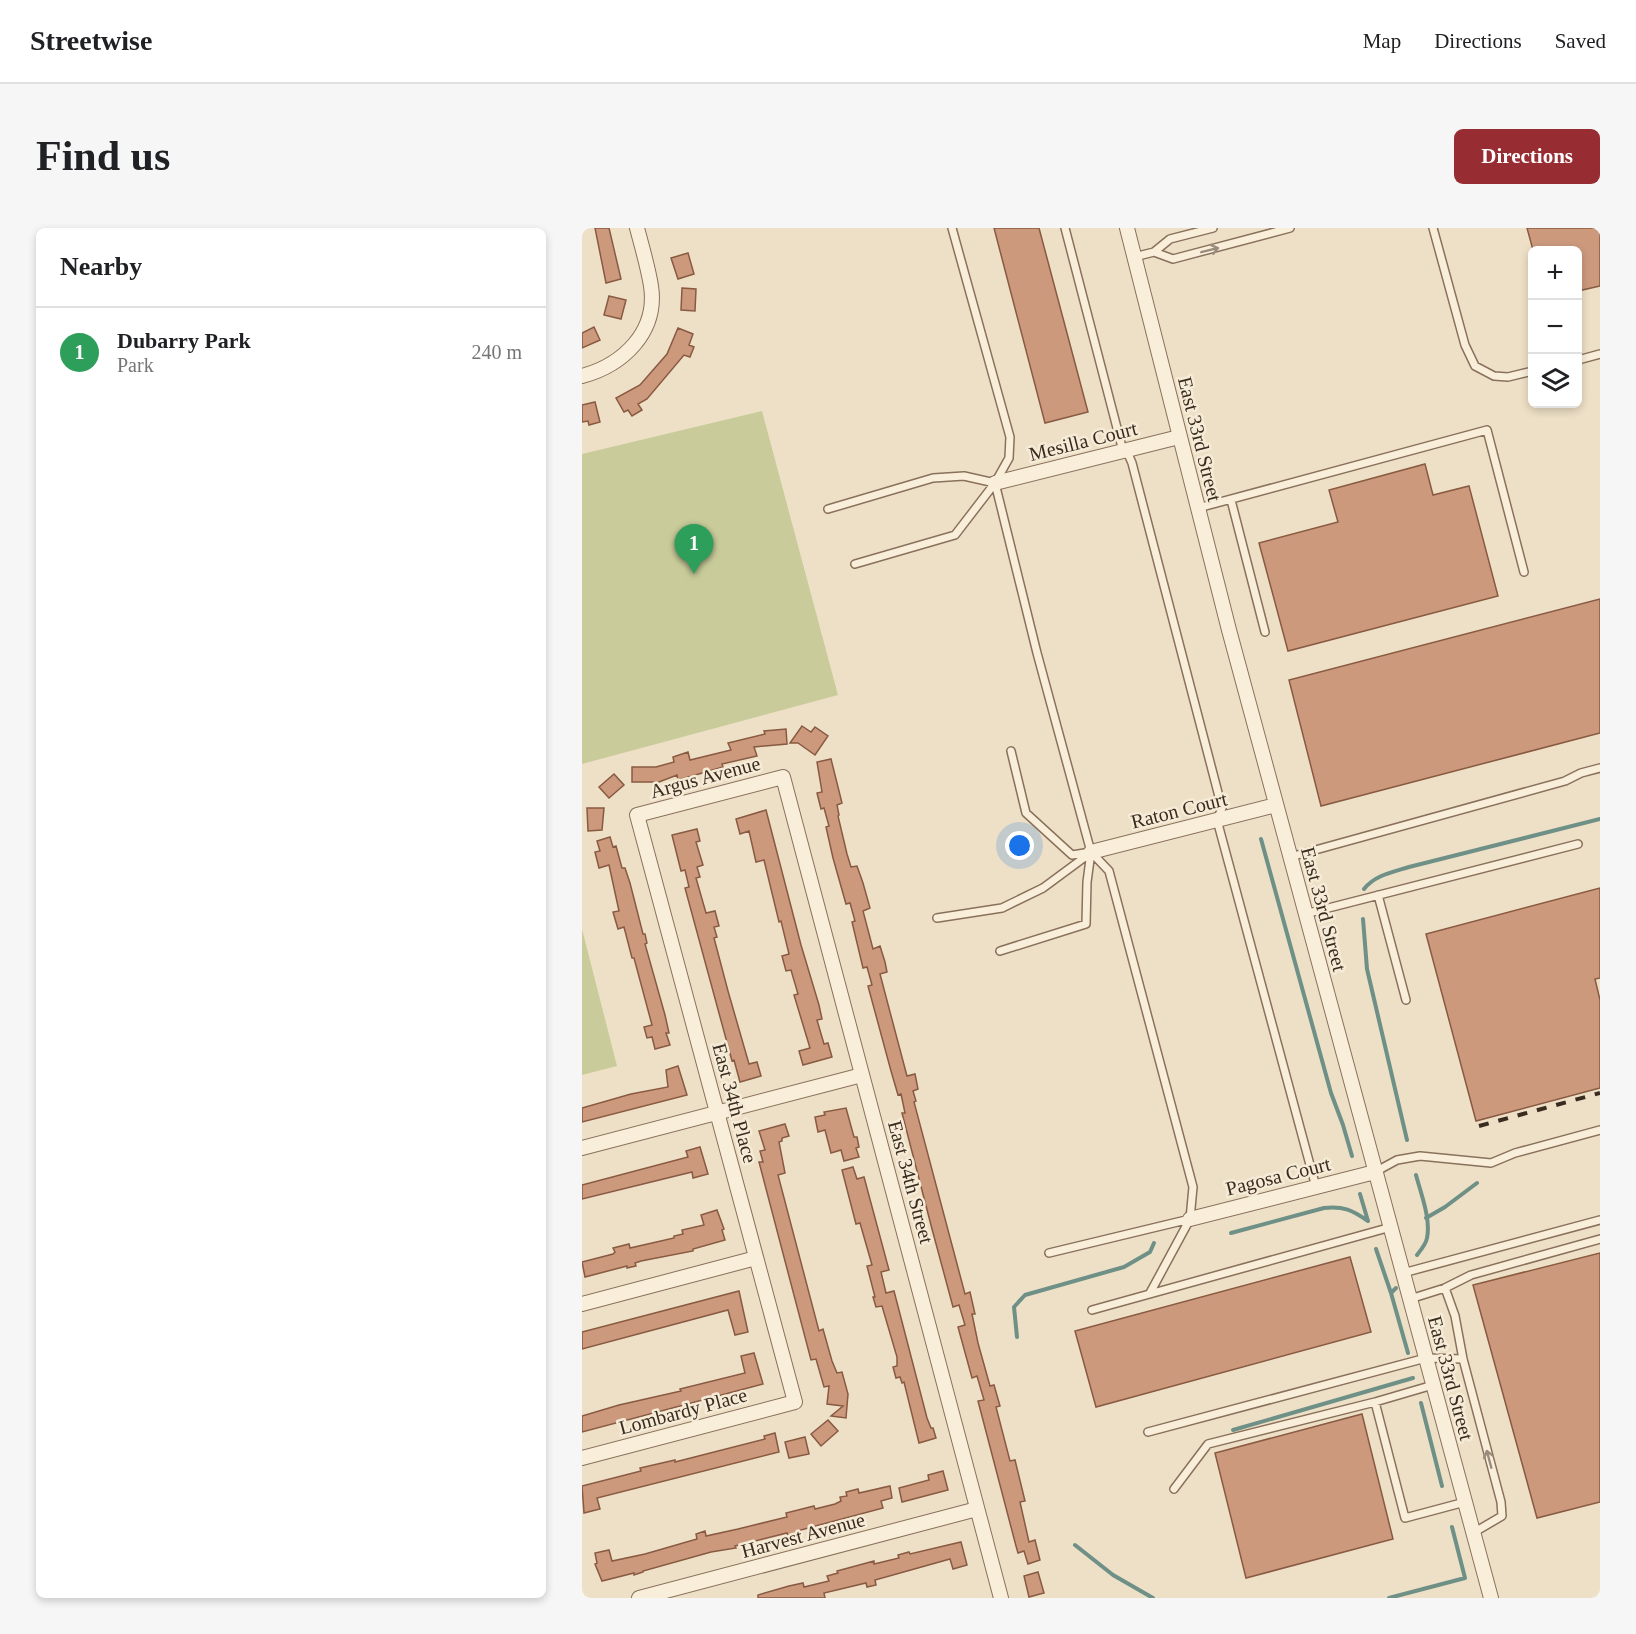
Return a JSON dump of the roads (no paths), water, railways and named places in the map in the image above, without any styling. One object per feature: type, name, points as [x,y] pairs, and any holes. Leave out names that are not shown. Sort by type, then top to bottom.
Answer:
[{"type":"street","points":[[582,376],[613,364],[627,354],[638,340],[650,314],[651,292],[637,228]]},
{"type":"street","name":"East 33rd Street","points":[[1127,228],[1179,437],[1276,805],[1491,1598]]},
{"type":"street","name":"Mesilla Court","points":[[995,483],[1179,437]]},
{"type":"street","name":"Argus Avenue","points":[[637,815],[783,777]]},
{"type":"street","name":"East 34th Street","points":[[783,777],[1001,1598]]},
{"type":"street","name":"Raton Court","points":[[1091,852],[1276,805]]},
{"type":"street","name":"East 34th Place","points":[[637,815],[795,1402]]},
{"type":"street","points":[[582,1148],[862,1075]]},
{"type":"street","name":"Pagosa Court","points":[[1190,1219],[1376,1172]]},
{"type":"street","points":[[582,1304],[756,1258]]},
{"type":"street","name":"Lombardy Place","points":[[582,1458],[795,1402]]},
{"type":"street","name":"Harvest Avenue","points":[[639,1598],[977,1509]]},
{"type":"lane","points":[[855,564],[955,535],[995,483],[1009,458],[1010,437],[952,228]]},
{"type":"lane","points":[[1065,228],[1123,451],[1132,463],[1221,808],[1217,820],[1316,1187]]},
{"type":"lane","points":[[1134,257],[1154,252],[1170,239],[1213,228]]},
{"type":"lane","points":[[1154,252],[1173,259],[1290,228]]},
{"type":"lane","points":[[1433,228],[1465,345],[1475,366],[1494,376],[1508,377],[1528,372]]},
{"type":"lane","points":[[1582,359],[1600,354]]},
{"type":"lane","points":[[1198,508],[1487,430],[1524,572]]},
{"type":"lane","points":[[828,509],[933,478],[964,476],[995,483]]},
{"type":"lane","points":[[995,483],[1037,653],[1091,852],[1086,882],[1086,924],[1000,951]]},
{"type":"lane","points":[[1231,500],[1264,632]]},
{"type":"lane","points":[[1011,751],[1026,813],[1072,855],[1091,852]]},
{"type":"lane","points":[[1290,857],[1565,781],[1581,773],[1600,768]]},
{"type":"lane","points":[[1305,914],[1578,844]]},
{"type":"lane","points":[[937,918],[1002,908],[1043,888],[1091,852]]},
{"type":"lane","points":[[1091,852],[1109,871],[1193,1187],[1190,1219],[1150,1293]]},
{"type":"lane","points":[[1378,895],[1406,1000]]},
{"type":"lane","points":[[1376,1172],[1397,1160],[1420,1156],[1491,1163],[1515,1153],[1600,1130]]},
{"type":"lane","points":[[1049,1253],[1190,1219]]},
{"type":"lane","points":[[1403,1273],[1600,1220]]},
{"type":"lane","points":[[1092,1310],[1390,1227]]},
{"type":"lane","points":[[1410,1299],[1445,1288],[1471,1275],[1600,1239]]},
{"type":"lane","points":[[1445,1288],[1455,1316],[1463,1359],[1501,1502],[1502,1515],[1473,1533]]},
{"type":"lane","points":[[1148,1432],[1426,1358],[1463,1359]]},
{"type":"lane","points":[[1174,1490],[1208,1444],[1433,1385]]},
{"type":"lane","points":[[1375,1402],[1405,1518],[1465,1502]]},
{"type":"waterway","points":[[1364,889],[1379,877],[1409,867],[1600,819]]},
{"type":"waterway","points":[[1261,839],[1331,1093],[1352,1156]]},
{"type":"waterway","points":[[1363,919],[1367,969],[1407,1140]]},
{"type":"waterway","points":[[1416,1175],[1428,1223],[1426,1242],[1417,1255]]},
{"type":"waterway","points":[[1426,1218],[1477,1183]]},
{"type":"waterway","points":[[1360,1194],[1368,1221]]},
{"type":"waterway","points":[[1231,1233],[1324,1208],[1348,1210],[1368,1221]]},
{"type":"waterway","points":[[1017,1337],[1014,1307],[1025,1295],[1124,1267],[1150,1252],[1154,1243]]},
{"type":"waterway","points":[[1376,1249],[1391,1293]]},
{"type":"waterway","points":[[1396,1288],[1391,1293],[1408,1353]]},
{"type":"waterway","points":[[1233,1430],[1413,1378]]},
{"type":"waterway","points":[[1421,1403],[1442,1486]]},
{"type":"waterway","points":[[1389,1598],[1465,1578],[1452,1527]]},
{"type":"waterway","points":[[1075,1545],[1113,1575],[1153,1598]]},
{"type":"railway","points":[[1479,1126],[1600,1093]]},
{"type":"place","name":"Dubarry Park","points":[[694,574]]}]
